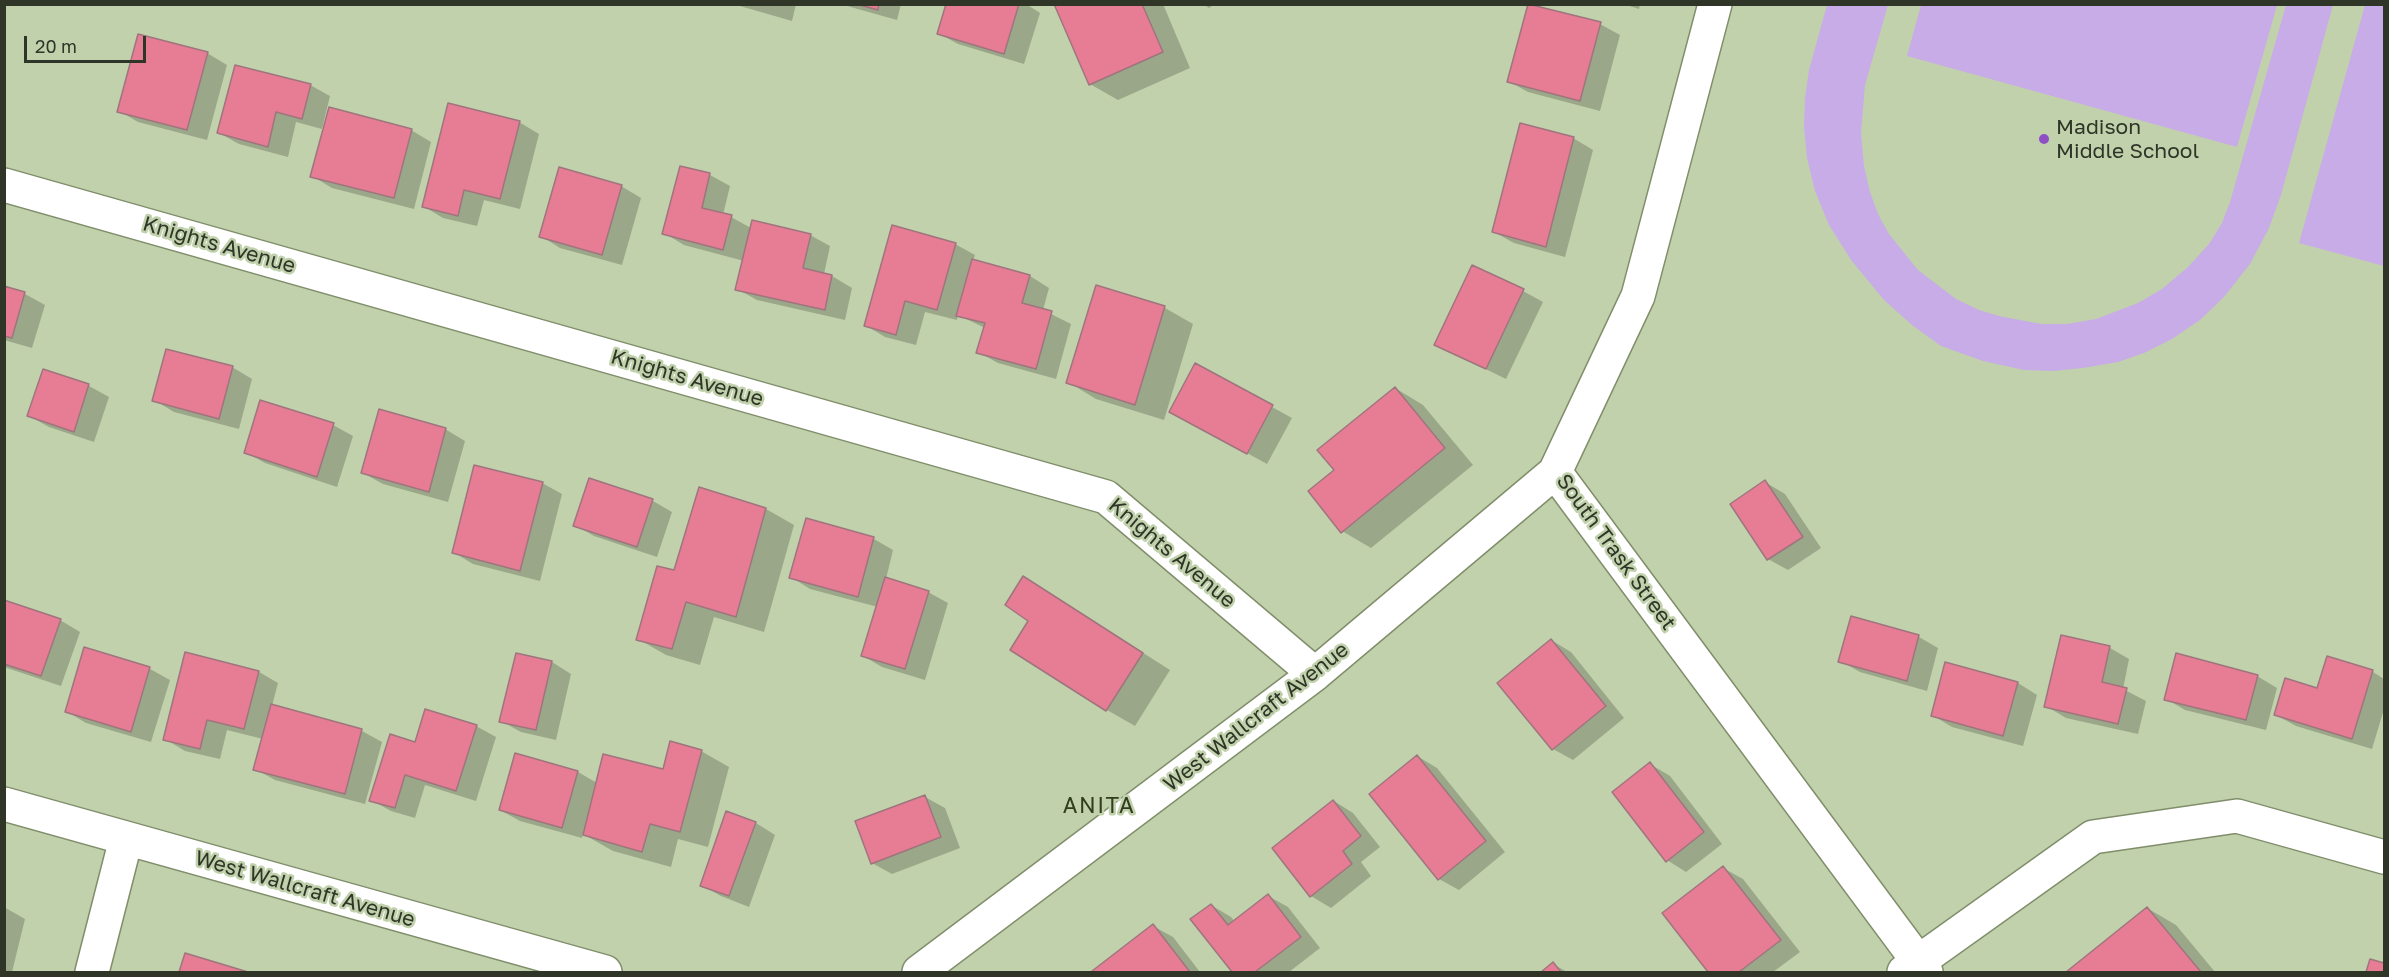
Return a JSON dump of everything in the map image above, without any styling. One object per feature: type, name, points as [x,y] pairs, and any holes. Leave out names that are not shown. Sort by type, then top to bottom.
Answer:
[{"type":"street","name":"South Trask Street","points":[[1716,4],[1638,296],[1555,472],[1916,969]]},
{"type":"street","name":"Knights Avenue","points":[[4,185],[1106,496],[1315,674]]},
{"type":"street","name":"West Wallcraft Avenue","points":[[919,972],[1315,674],[1555,472]]},
{"type":"street","name":"West Wallcraft Avenue","points":[[4,804],[605,972]]},
{"type":"street","points":[[1916,969],[2093,837],[2238,816],[2385,857]]},
{"type":"street","points":[[92,972],[126,839]]},
{"type":"shaded area","points":[[1921,4],[2277,5],[2237,147],[1907,56]]},
{"type":"shaded area","points":[[1827,5],[1888,5],[1865,85],[1861,133],[1864,166],[1870,192],[1889,234],[1918,270],[1956,299],[1999,316],[2041,324],[2067,324],[2096,319],[2138,303],[2162,289],[2188,267],[2209,244],[2222,223],[2230,202],[2286,5],[2333,5],[2281,195],[2269,228],[2250,264],[2224,297],[2200,320],[2172,339],[2144,353],[2118,362],[2053,371],[2024,370],[1983,361],[1941,346],[1912,325],[1884,300],[1851,260],[1829,225],[1815,191],[1807,158],[1804,127],[1809,70]]},
{"type":"shaded area","points":[[2365,5],[2384,5],[2384,266],[2299,243]]},
{"type":"building","points":[[856,4],[879,4],[878,10]]},
{"type":"building","points":[[946,4],[1019,4],[1004,54],[937,34]]},
{"type":"building","points":[[1054,4],[1142,4],[1163,52],[1089,85]]},
{"type":"building","points":[[1528,4],[1601,22],[1580,101],[1507,82]]},
{"type":"building","points":[[138,34],[208,52],[187,130],[117,112]]},
{"type":"building","points":[[235,65],[311,84],[302,119],[276,112],[268,147],[217,133]]},
{"type":"building","points":[[448,103],[520,121],[500,199],[464,190],[458,216],[422,207]]},
{"type":"building","points":[[329,107],[412,129],[394,198],[310,177]]},
{"type":"building","points":[[1520,123],[1574,137],[1546,247],[1492,232]]},
{"type":"building","points":[[680,166],[710,173],[702,208],[732,215],[723,250],[662,234]]},
{"type":"building","points":[[559,167],[622,185],[602,255],[539,237]]},
{"type":"building","points":[[752,220],[811,234],[803,268],[832,275],[825,310],[735,290]]},
{"type":"building","points":[[892,225],[956,243],[937,310],[905,301],[896,335],[864,326]]},
{"type":"building","points":[[972,259],[1030,275],[1022,303],[1052,311],[1036,369],[976,353],[985,323],[956,316]]},
{"type":"building","points":[[1472,265],[1524,289],[1486,369],[1434,345]]},
{"type":"building","points":[[1096,285],[1165,306],[1135,405],[1066,383]]},
{"type":"building","points":[[4,286],[25,292],[12,338],[4,336]]},
{"type":"building","points":[[166,349],[233,366],[219,419],[152,401]]},
{"type":"building","points":[[1195,363],[1273,405],[1247,454],[1169,412]]},
{"type":"building","points":[[43,369],[89,384],[74,432],[27,416]]},
{"type":"building","points":[[1395,387],[1445,448],[1341,533],[1308,491],[1334,470],[1317,450]]},
{"type":"building","points":[[260,400],[334,423],[317,477],[244,453]]},
{"type":"building","points":[[379,409],[446,428],[429,492],[361,473]]},
{"type":"building","points":[[474,465],[543,482],[520,571],[452,553]]},
{"type":"building","points":[[589,478],[653,499],[637,547],[573,526]]},
{"type":"building","points":[[1765,480],[1803,537],[1767,560],[1730,504]]},
{"type":"building","points":[[699,487],[766,508],[736,617],[686,602],[672,649],[636,640],[657,566],[674,570]]},
{"type":"building","points":[[806,518],[874,537],[858,597],[789,578]]},
{"type":"building","points":[[1023,576],[1143,653],[1106,711],[1010,650],[1028,621],[1005,605]]},
{"type":"building","points":[[885,577],[929,591],[905,669],[861,656]]},
{"type":"building","points":[[4,600],[61,619],[41,676],[4,664]]},
{"type":"building","points":[[1851,616],[1919,635],[1907,681],[1838,662]]},
{"type":"building","points":[[2061,635],[2110,646],[2102,682],[2127,688],[2118,724],[2044,707]]},
{"type":"building","points":[[1551,639],[1606,706],[1552,750],[1497,683]]},
{"type":"building","points":[[84,647],[150,667],[131,732],[65,712]]},
{"type":"building","points":[[185,652],[259,671],[244,729],[207,720],[200,749],[163,740]]},
{"type":"building","points":[[516,653],[552,661],[536,730],[499,722]]},
{"type":"building","points":[[2176,653],[2258,675],[2246,720],[2164,700]]},
{"type":"building","points":[[2327,656],[2373,670],[2352,739],[2274,715],[2285,678],[2317,688]]},
{"type":"building","points":[[1945,662],[2018,682],[2003,736],[1931,716]]},
{"type":"building","points":[[271,704],[362,729],[345,794],[253,770]]},
{"type":"building","points":[[425,709],[477,725],[456,791],[405,775],[395,808],[369,801],[390,734],[415,742]]},
{"type":"building","points":[[670,741],[702,750],[680,832],[650,824],[642,852],[583,835],[603,754],[663,769]]},
{"type":"building","points":[[515,753],[578,771],[562,828],[499,810]]},
{"type":"building","points":[[1417,755],[1486,841],[1438,880],[1369,794]]},
{"type":"building","points":[[1650,762],[1704,832],[1666,862],[1612,792]]},
{"type":"building","points":[[925,795],[941,837],[871,864],[855,821]]},
{"type":"building","points":[[1333,800],[1361,836],[1343,851],[1352,864],[1310,897],[1272,848]]},
{"type":"building","points":[[726,811],[756,822],[729,896],[700,886]]},
{"type":"building","points":[[1723,866],[1781,940],[1739,972],[1708,972],[1662,913]]},
{"type":"building","points":[[1268,894],[1301,937],[1255,972],[1232,972],[1190,919],[1211,904],[1228,925]]},
{"type":"building","points":[[2147,907],[2201,972],[2066,972]]},
{"type":"building","points":[[1153,924],[1190,972],[1092,971]]},
{"type":"building","points":[[185,953],[248,972],[179,972]]},
{"type":"building","points":[[2370,959],[2384,963],[2384,972],[2366,972]]},
{"type":"building","points":[[1553,962],[1561,972],[1541,972]]},
{"type":"place","name":"Madison Middle School","points":[[2044,139]]},
{"type":"district","name":"ANITA","points":[[1099,806]]}]
